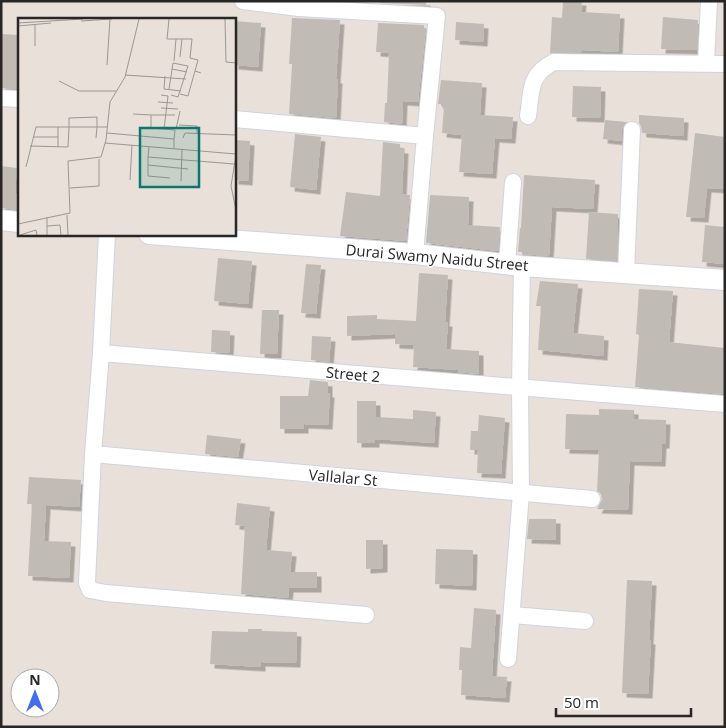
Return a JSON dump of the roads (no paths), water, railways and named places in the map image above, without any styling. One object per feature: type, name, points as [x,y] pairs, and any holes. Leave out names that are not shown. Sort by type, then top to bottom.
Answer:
[{"type":"street","points":[[243,1],[437,9],[415,254]]},
{"type":"street","points":[[706,64],[709,1]]},
{"type":"street","points":[[528,116],[534,78],[542,68],[554,62],[725,64]]},
{"type":"street","points":[[1,98],[18,99]]},
{"type":"street","points":[[235,118],[425,136]]},
{"type":"street","points":[[626,273],[632,130]]},
{"type":"street","points":[[508,659],[521,493],[520,387],[514,265],[513,182]]},
{"type":"street","points":[[1,220],[18,222]]},
{"type":"street","points":[[107,235],[101,353],[93,454],[87,583],[90,590],[106,593],[366,615]]},
{"type":"street","name":"Durai Swamy Naidu Street","points":[[163,235],[415,254],[514,265],[725,280]]},
{"type":"street","name":"Street 2","points":[[101,353],[725,404]]},
{"type":"street","name":"Vallalar St","points":[[93,454],[592,499]]},
{"type":"street","points":[[512,615],[585,621]]}]
